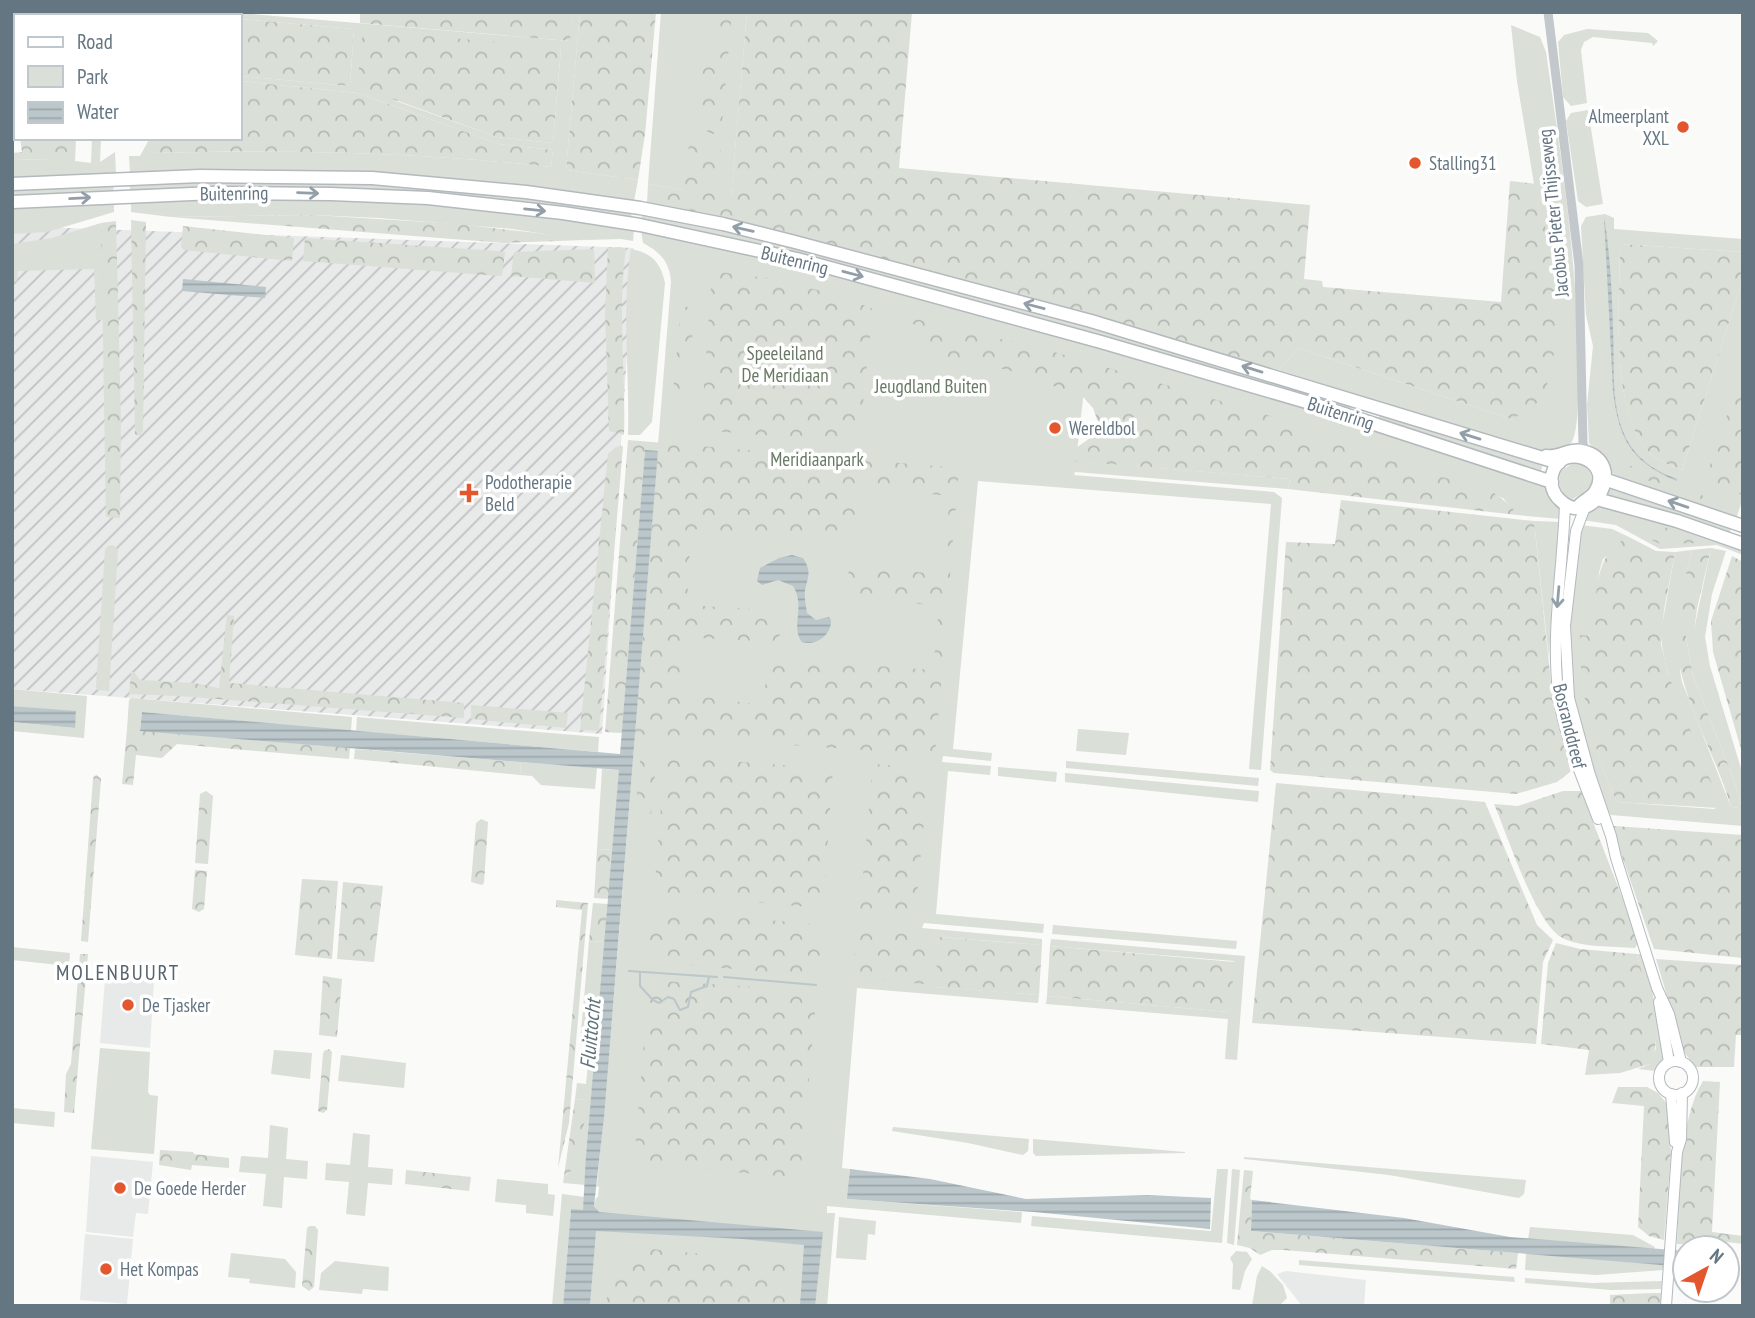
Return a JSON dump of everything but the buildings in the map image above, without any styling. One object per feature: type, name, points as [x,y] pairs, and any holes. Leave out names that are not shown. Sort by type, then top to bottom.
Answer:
[{"type":"highway","name":"Buitenring","points":[[12,184],[200,176],[372,178],[526,192],[640,208],[723,224],[795,242],[1079,318],[1535,456],[1570,455]]},
{"type":"highway","name":"Buitenring","points":[[12,202],[214,193],[331,194],[441,200],[563,213],[640,225],[797,259],[1113,345],[1310,403],[1552,482]]},
{"type":"highway","points":[[1597,499],[1603,477],[1597,459],[1570,455],[1553,472],[1552,482],[1556,495],[1576,506],[1603,499],[1743,544]]},
{"type":"highway","points":[[1576,506],[1595,493],[1603,477]]},
{"type":"highway","points":[[1603,477],[1743,526]]},
{"type":"main road","name":"Bosranddreef","points":[[1576,506],[1566,626],[1569,698],[1590,775],[1657,988]]},
{"type":"main road","name":"Bosranddreef","points":[[1576,506],[1555,628],[1558,695],[1584,782],[1608,845],[1616,858]]},
{"type":"main road","points":[[1657,988],[1669,1014],[1681,1062]]},
{"type":"main road","points":[[1657,988],[1669,1062]]},
{"type":"main road","points":[[1669,1062],[1681,1062],[1689,1068],[1693,1076],[1690,1086],[1677,1093],[1663,1088],[1659,1080],[1661,1070],[1669,1062]]},
{"type":"main road","points":[[1666,1303],[1681,1139],[1677,1093]]},
{"type":"street","name":"Jacobus Pieter Thijsseweg","points":[[1548,12],[1578,265],[1583,444],[1570,455]]},
{"type":"shaded area","points":[[12,12],[131,12],[14,14],[12,66]]},
{"type":"shaded area","points":[[12,226],[634,248],[602,734],[12,689]]},
{"type":"shaded area","name":"De Tjasker","points":[[155,965],[150,1048],[100,1043],[106,966]]},
{"type":"shaded area","name":"De Goede Herder","points":[[91,1156],[153,1162],[148,1214],[136,1213],[133,1237],[86,1232]]},
{"type":"shaded area","name":"Het Kompas","points":[[85,1234],[133,1239],[127,1304],[80,1300]]},
{"type":"shaded area","points":[[1286,1271],[1366,1280],[1364,1306],[1302,1306],[1277,1274]]},
{"type":"green space","points":[[158,12],[229,12],[569,41],[572,12],[580,12],[566,170],[638,180],[634,201],[508,184],[382,174],[256,170],[130,173],[129,156],[140,156],[149,140],[158,140],[152,153],[352,153],[551,167],[553,150],[499,144],[358,93],[242,81],[242,76],[350,86],[354,29],[242,19],[242,14]],"holes":[[[561,48],[553,143],[497,137],[396,101]]]},
{"type":"green space","points":[[360,12],[572,12],[570,41],[360,23]]},
{"type":"green space","points":[[580,12],[656,12],[638,180],[566,170]]},
{"type":"green space","points":[[661,12],[747,12],[731,198],[648,184]]},
{"type":"green space","points":[[699,12],[732,12],[730,32],[714,32],[703,28]]},
{"type":"green space","points":[[747,12],[912,12],[899,168],[1310,205],[1304,279],[1322,281],[1323,287],[1501,302],[1510,181],[1537,184],[1550,255],[1555,307],[1554,356],[1544,393],[1532,407],[1511,419],[1298,348],[1279,370],[936,273],[647,203],[648,184],[684,190],[689,144],[697,140],[721,144],[717,195],[731,197]]},
{"type":"green space","points":[[242,19],[354,29],[350,86],[242,76]]},
{"type":"green space","points":[[1511,25],[1540,37],[1546,52],[1569,220],[1576,305],[1578,410],[1571,443],[1555,452],[1537,451],[1279,370],[1298,348],[1511,419],[1537,184],[1534,184],[1517,81]]},
{"type":"green space","points":[[1587,29],[1648,33],[1658,41],[1653,46],[1652,43],[1593,37],[1584,42],[1581,50],[1587,103],[1571,106],[1563,97],[1558,42],[1564,35]]},
{"type":"green space","points":[[363,30],[561,48],[553,143],[497,137],[357,86]]},
{"type":"green space","points":[[705,43],[729,46],[721,135],[709,132],[702,124]]},
{"type":"green space","points":[[242,81],[358,93],[499,144],[553,150],[551,167],[351,153],[151,153],[158,140],[242,140]]},
{"type":"green space","points":[[1588,110],[1603,204],[1586,207],[1578,201],[1566,121],[1571,113]]},
{"type":"green space","points":[[20,140],[68,140],[67,152],[48,152],[55,159],[12,160],[12,153],[22,152]]},
{"type":"green space","points":[[65,140],[76,140],[75,161],[91,163],[92,140],[101,140],[100,162],[115,152],[116,174],[12,178],[12,160],[54,159],[47,152]]},
{"type":"green space","points":[[226,179],[418,184],[632,211],[631,218],[394,190],[262,187],[130,190],[130,182]]},
{"type":"green space","points":[[113,185],[114,192],[12,197],[12,189]]},
{"type":"green space","points":[[267,195],[458,205],[634,229],[633,241],[585,240],[512,229],[379,218],[314,215],[171,217],[131,212],[131,199]]},
{"type":"green space","points":[[114,201],[114,212],[47,232],[12,234],[12,206]]},
{"type":"green space","points":[[642,212],[910,275],[1352,402],[1349,411],[641,222]]},
{"type":"green space","points":[[1605,214],[1614,218],[1614,229],[1743,239],[1743,252],[1620,244],[1620,353],[1628,410],[1636,433],[1649,452],[1660,461],[1682,470],[1743,278],[1743,498],[1736,519],[1615,476],[1589,443],[1587,405],[1593,346],[1586,315],[1581,226],[1586,217]]},
{"type":"green space","points":[[314,215],[458,224],[585,240],[504,243],[171,217]]},
{"type":"green space","points":[[131,220],[146,222],[143,431],[140,436],[135,434]]},
{"type":"green space","points":[[116,221],[121,422],[120,518],[106,517],[101,223]]},
{"type":"green space","points":[[101,223],[103,320],[96,320],[94,269],[18,271],[17,281],[12,282],[12,244],[52,238]]},
{"type":"green space","points":[[183,226],[294,238],[292,261],[184,250],[181,247]]},
{"type":"green space","name":"Meridiaanpark","points":[[641,230],[805,265],[1276,398],[1545,485],[1561,513],[1561,519],[1517,515],[1503,498],[1272,424],[1270,416],[1087,363],[1076,461],[1290,479],[1288,489],[1075,472],[1074,475],[1274,492],[1282,498],[1261,770],[1249,769],[1271,504],[978,481],[953,749],[992,753],[991,761],[943,756],[942,762],[991,766],[990,775],[948,771],[936,914],[1044,924],[1043,933],[924,923],[922,928],[1042,939],[1042,945],[940,937],[936,987],[1039,995],[1038,1003],[857,988],[842,1168],[850,1169],[848,1199],[1022,1212],[1021,1223],[827,1206],[827,1213],[835,1213],[827,1306],[590,1306],[597,1210],[594,1206],[599,1187],[671,282],[666,263],[659,254],[643,243]]},
{"type":"green space","points":[[305,238],[505,252],[502,275],[499,276],[303,261]]},
{"type":"green space","points":[[1620,244],[1743,252],[1743,278],[1682,470],[1660,461],[1649,452],[1636,434],[1628,410],[1619,354]]},
{"type":"green space","points":[[608,248],[626,248],[622,295],[624,435],[609,431],[605,311]]},
{"type":"green space","points":[[594,249],[595,283],[511,276],[514,252]]},
{"type":"green space","points":[[631,249],[645,253],[654,260],[665,283],[652,422],[640,435],[628,435],[626,318]]},
{"type":"green space","name":"Speeleiland De Meridiaan","points":[[712,271],[775,279],[844,297],[873,309],[1044,349],[1271,416],[1273,424],[1494,493],[1511,506],[1517,515],[1288,489],[1290,479],[1072,461],[1076,448],[1093,436],[1098,422],[1093,408],[1083,397],[1016,372],[923,351],[923,326],[872,316],[859,443],[701,430]]},
{"type":"green space","points":[[681,306],[695,308],[690,362],[676,361]]},
{"type":"green space","points":[[675,372],[689,374],[684,413],[671,412]]},
{"type":"green space","points":[[1736,389],[1743,390],[1743,495],[1705,480]]},
{"type":"green space","points":[[1381,411],[1543,463],[1540,475],[1469,453],[1432,436],[1378,419]]},
{"type":"green space","points":[[628,440],[959,468],[935,755],[635,734],[658,452],[645,450],[622,733],[605,732]],"holes":[[[859,487],[950,496],[942,575],[850,564],[845,592],[939,607],[933,670],[783,659],[769,669],[761,705],[682,694],[668,699],[668,689],[681,671],[685,637],[773,642],[782,630],[779,616],[768,610],[687,605],[691,529],[847,538],[854,530]]]},
{"type":"green space","points":[[623,446],[599,731],[580,730],[608,454],[616,447]]},
{"type":"green space","points":[[1619,461],[1713,500],[1713,505],[1668,486],[1629,475],[1613,462]]},
{"type":"green space","points":[[1573,463],[1587,468],[1592,481],[1587,491],[1573,499],[1562,491],[1559,480],[1561,471]]},
{"type":"green space","points":[[1609,484],[1732,525],[1729,535],[1606,496]]},
{"type":"green space","points":[[1341,500],[1534,521],[1553,702],[1572,766],[1570,772],[1557,782],[1516,794],[1274,773],[1270,770],[1286,542],[1335,544]]},
{"type":"green space","points":[[1600,504],[1614,505],[1743,548],[1743,555],[1717,545],[1660,549],[1616,525],[1582,520],[1584,514]]},
{"type":"green space","points":[[1534,521],[1562,522],[1552,598],[1549,659]]},
{"type":"green space","points":[[1655,524],[1695,537],[1695,543],[1660,544],[1640,534]]},
{"type":"green space","points":[[1581,525],[1612,529],[1629,537],[1603,559],[1599,572],[1594,636],[1580,635],[1586,700],[1601,761],[1617,802],[1714,809],[1718,807],[1719,803],[1675,695],[1663,651],[1661,632],[1675,552],[1692,550],[1685,578],[1694,630],[1711,548],[1726,551],[1712,594],[1705,637],[1710,666],[1743,775],[1743,826],[1611,815],[1605,808],[1573,700],[1568,633]],"holes":[[[1686,636],[1693,676],[1734,780],[1742,808],[1731,807],[1682,682],[1680,671]]]},
{"type":"green space","points":[[1629,537],[1656,551],[1675,552],[1664,610],[1661,644],[1668,674],[1720,804],[1718,808],[1617,802],[1594,742],[1582,678],[1580,635],[1594,636],[1596,594],[1602,566],[1617,544]]},
{"type":"green space","points":[[113,545],[118,550],[109,691],[97,690],[96,687],[105,550]]},
{"type":"green space","points":[[1711,548],[1694,631],[1680,617],[1685,578],[1692,550]]},
{"type":"green space","points":[[1732,556],[1743,562],[1743,756],[1713,652],[1711,621]]},
{"type":"green space","points":[[227,615],[234,616],[229,683],[464,703],[464,718],[129,694],[131,672],[140,680],[194,683],[219,688]]},
{"type":"green space","points":[[1675,625],[1686,636],[1693,676],[1734,780],[1742,808],[1731,807],[1696,718],[1682,674]]},
{"type":"green space","points":[[12,689],[87,696],[84,738],[12,731],[12,722],[74,728],[76,712],[12,706]]},
{"type":"green space","points":[[131,698],[352,717],[351,731],[142,712],[140,731],[127,729]]},
{"type":"green space","points":[[471,705],[568,713],[566,728],[471,719]]},
{"type":"green space","points":[[357,717],[599,737],[598,752],[356,731]]},
{"type":"green space","points":[[127,729],[350,748],[349,759],[177,744],[162,758],[136,755],[133,785],[122,784]]},
{"type":"green space","points":[[1078,729],[1129,733],[1126,755],[1076,751]]},
{"type":"green space","points":[[355,749],[521,762],[520,775],[354,759]]},
{"type":"green space","points":[[641,753],[657,754],[650,824],[634,822]]},
{"type":"green space","points":[[665,756],[833,769],[823,908],[654,894]]},
{"type":"green space","points":[[1066,761],[1259,778],[1258,786],[1066,768]]},
{"type":"green space","points":[[521,762],[597,768],[595,789],[541,785],[532,776],[520,775]]},
{"type":"green space","points":[[873,764],[929,768],[915,916],[860,910]]},
{"type":"green space","points":[[998,767],[1057,772],[1056,782],[998,776]]},
{"type":"green space","points":[[602,769],[620,770],[613,850],[597,849]]},
{"type":"green space","points":[[1065,773],[1259,791],[1258,802],[1065,782]]},
{"type":"green space","points":[[97,775],[101,779],[88,942],[81,941],[93,779]]},
{"type":"green space","points":[[1276,783],[1485,802],[1537,925],[1553,940],[1543,962],[1536,1044],[1252,1023]]},
{"type":"green space","points":[[206,791],[213,796],[208,864],[195,863],[200,794]]},
{"type":"green space","points":[[1563,791],[1581,791],[1639,941],[1635,948],[1568,941],[1551,928],[1532,896],[1494,804],[1518,806]]},
{"type":"green space","points":[[481,819],[488,822],[482,885],[471,882],[476,823]]},
{"type":"green space","points":[[1614,826],[1743,835],[1743,958],[1654,949],[1615,836]]},
{"type":"green space","points":[[597,849],[613,850],[609,899],[594,898]]},
{"type":"green space","points":[[195,870],[207,871],[204,909],[199,912],[192,909]]},
{"type":"green space","points":[[302,879],[338,881],[332,959],[295,955]]},
{"type":"green space","points":[[343,882],[383,886],[374,962],[337,959]]},
{"type":"green space","points":[[556,900],[588,903],[569,1123],[558,1168],[582,910],[556,907]]},
{"type":"green space","points":[[593,903],[609,904],[605,942],[589,941]]},
{"type":"green space","points":[[651,910],[824,925],[820,977],[646,961]]},
{"type":"green space","points":[[1053,925],[1237,941],[1236,949],[1052,934]]},
{"type":"green space","points":[[856,929],[928,936],[924,984],[853,978]]},
{"type":"green space","points":[[939,937],[1042,945],[1039,995],[935,987]]},
{"type":"green space","points":[[1051,939],[1245,956],[1237,1060],[1225,1059],[1228,1019],[1046,1004],[1047,996],[1229,1012],[1234,961],[1050,946]]},
{"type":"green space","points":[[589,941],[605,942],[600,999],[584,998]]},
{"type":"green space","points":[[1556,943],[1580,949],[1637,954],[1656,1040],[1650,1064],[1620,1073],[1585,1075],[1589,1050],[1541,1044],[1548,963]]},
{"type":"green space","points":[[1050,946],[1235,962],[1229,1012],[1047,996]]},
{"type":"green space","points":[[12,947],[70,953],[69,966],[12,960]]},
{"type":"green space","points":[[80,954],[88,954],[74,1113],[64,1112],[66,1074],[71,1064]]},
{"type":"green space","points":[[1637,954],[1642,954],[1651,984],[1665,1058],[1656,1071],[1638,1069],[1650,1064],[1656,1048]]},
{"type":"green space","points":[[1656,959],[1743,965],[1743,1035],[1736,1035],[1734,1067],[1695,1067],[1684,1052]]},
{"type":"green space","points":[[323,976],[342,979],[337,1037],[319,1035]]},
{"type":"green space","points":[[649,980],[817,991],[800,1178],[634,1163]]},
{"type":"green space","points":[[584,998],[600,999],[597,1032],[581,1031]]},
{"type":"green space","points":[[581,1031],[597,1032],[586,1155],[586,1185],[563,1183],[564,1176],[568,1174],[585,1100],[575,1099],[577,1083],[586,1084],[590,1045],[580,1044]]},
{"type":"green space","points":[[100,1048],[150,1052],[148,1092],[158,1096],[154,1154],[91,1149]]},
{"type":"green space","points":[[329,1049],[332,1052],[327,1110],[323,1113],[318,1111],[323,1054]]},
{"type":"green space","points":[[274,1050],[312,1053],[310,1079],[271,1074]]},
{"type":"green space","points":[[341,1055],[406,1063],[404,1088],[338,1081]]},
{"type":"green space","points":[[1703,1081],[1720,1082],[1712,1232],[1728,1234],[1677,1234],[1682,1160],[1695,1098]]},
{"type":"green space","points":[[1618,1087],[1647,1087],[1658,1093],[1668,1105],[1671,1152],[1664,1240],[1649,1236],[1638,1227],[1644,1106],[1612,1103]]},
{"type":"green space","points":[[575,1099],[585,1100],[583,1142],[577,1162],[564,1176]]},
{"type":"green space","points":[[12,1108],[55,1112],[54,1127],[12,1123]]},
{"type":"green space","points":[[270,1125],[288,1128],[286,1159],[308,1161],[307,1179],[284,1177],[282,1208],[263,1206],[266,1174],[239,1172],[241,1156],[268,1158]]},
{"type":"green space","points":[[893,1127],[1029,1139],[1028,1151],[1023,1155],[892,1131]]},
{"type":"green space","points":[[353,1133],[370,1135],[368,1167],[393,1169],[392,1185],[368,1183],[365,1216],[346,1214],[349,1182],[325,1180],[326,1163],[350,1165]]},
{"type":"green space","points":[[1033,1139],[1185,1153],[1036,1156],[1033,1153]]},
{"type":"green space","points":[[160,1150],[229,1158],[229,1168],[192,1165],[191,1170],[159,1165]]},
{"type":"green space","points":[[1244,1157],[1526,1180],[1524,1194],[1519,1198],[1389,1175]]},
{"type":"green space","points":[[1217,1169],[1228,1169],[1222,1243],[1031,1226],[1032,1216],[1211,1231]]},
{"type":"green space","points":[[1232,1169],[1240,1170],[1234,1245],[1227,1243]]},
{"type":"green space","points":[[406,1170],[471,1177],[469,1191],[405,1184]]},
{"type":"green space","points":[[1244,1170],[1253,1171],[1251,1231],[1518,1253],[1516,1269],[1284,1250],[1272,1250],[1260,1255],[1250,1248],[1237,1245]]},
{"type":"green space","points":[[497,1179],[548,1184],[548,1194],[555,1195],[553,1216],[526,1213],[526,1205],[495,1202]]},
{"type":"green space","points":[[562,1194],[585,1197],[583,1210],[571,1210],[563,1306],[552,1306]]},
{"type":"green space","points":[[839,1217],[876,1221],[875,1235],[868,1234],[866,1260],[836,1258]]},
{"type":"green space","points":[[315,1226],[318,1230],[314,1287],[309,1291],[302,1286],[307,1228]]},
{"type":"green space","points":[[1530,1227],[1633,1235],[1655,1247],[1528,1239]]},
{"type":"green space","points":[[640,1248],[789,1262],[786,1306],[606,1306],[611,1260],[638,1262]]},
{"type":"green space","points":[[1236,1251],[1247,1252],[1252,1259],[1245,1271],[1240,1290],[1232,1289],[1233,1264],[1230,1258]]},
{"type":"green space","points":[[231,1253],[285,1259],[296,1272],[295,1288],[249,1283],[250,1279],[228,1277]]},
{"type":"green space","points":[[1526,1253],[1663,1265],[1663,1270],[1596,1275],[1525,1270]]},
{"type":"green space","points":[[1299,1260],[1514,1277],[1515,1282],[1299,1265]]},
{"type":"green space","points":[[335,1261],[389,1267],[388,1291],[363,1289],[362,1294],[319,1290],[321,1273]]},
{"type":"green space","points":[[1262,1266],[1283,1285],[1287,1298],[1279,1306],[1252,1306],[1257,1276]]},
{"type":"green space","points":[[1525,1278],[1592,1283],[1662,1281],[1661,1289],[1611,1290],[1525,1283]]},
{"type":"green space","points":[[1661,1293],[1660,1306],[1610,1306],[1610,1295]]},
{"type":"water","points":[[1604,216],[1613,315],[1614,389],[1619,418],[1630,445],[1640,457],[1677,481],[1648,466],[1638,457],[1630,447],[1624,436],[1619,423],[1613,391]]},
{"type":"water","points":[[183,279],[266,287],[265,298],[182,291]]},
{"type":"water","points":[[645,450],[658,451],[604,1117],[594,1206],[599,1212],[823,1232],[815,1306],[800,1306],[804,1245],[596,1231],[590,1306],[563,1306],[571,1209],[583,1210],[619,770],[140,731],[142,712],[620,754]]},
{"type":"water","points":[[792,555],[803,558],[808,567],[805,593],[807,613],[816,620],[829,617],[831,620],[826,634],[813,643],[802,642],[799,636],[798,601],[793,586],[778,580],[762,585],[757,581],[760,568],[779,558]]},
{"type":"water","points":[[12,706],[76,711],[75,728],[12,722]]},
{"type":"water","points":[[850,1169],[930,1179],[1026,1199],[1147,1195],[1211,1198],[1210,1229],[1034,1212],[847,1199]]},
{"type":"water","points":[[1252,1200],[1404,1218],[1510,1237],[1671,1250],[1671,1266],[1251,1231]]},
{"type":"waterway","points":[[629,971],[717,977]]},
{"type":"waterway","points":[[640,972],[640,986],[653,1000],[659,1003],[668,997],[674,999],[680,1010],[688,1007],[691,992],[707,986],[709,977]]},
{"type":"waterway","points":[[724,977],[816,985]]},
{"type":"place","name":"Almeerplant XXL","points":[[1683,127]]},
{"type":"place","name":"Stalling31","points":[[1415,163]]},
{"type":"place","name":"Wereldbol","points":[[1055,428]]},
{"type":"place","name":"Podotherapie Beld","points":[[469,493]]},
{"type":"place","name":"De Tjasker","points":[[128,1005]]},
{"type":"place","name":"De Goede Herder","points":[[120,1188]]},
{"type":"place","name":"Het Kompas","points":[[106,1269]]},
{"type":"district","name":"MOLENBUURT","points":[[118,972]]},
{"type":"park label","name":"Jeugdland Buiten","points":[[931,386]]},
{"type":"water label","name":"Fluittocht","points":[[590,1034]]}]
